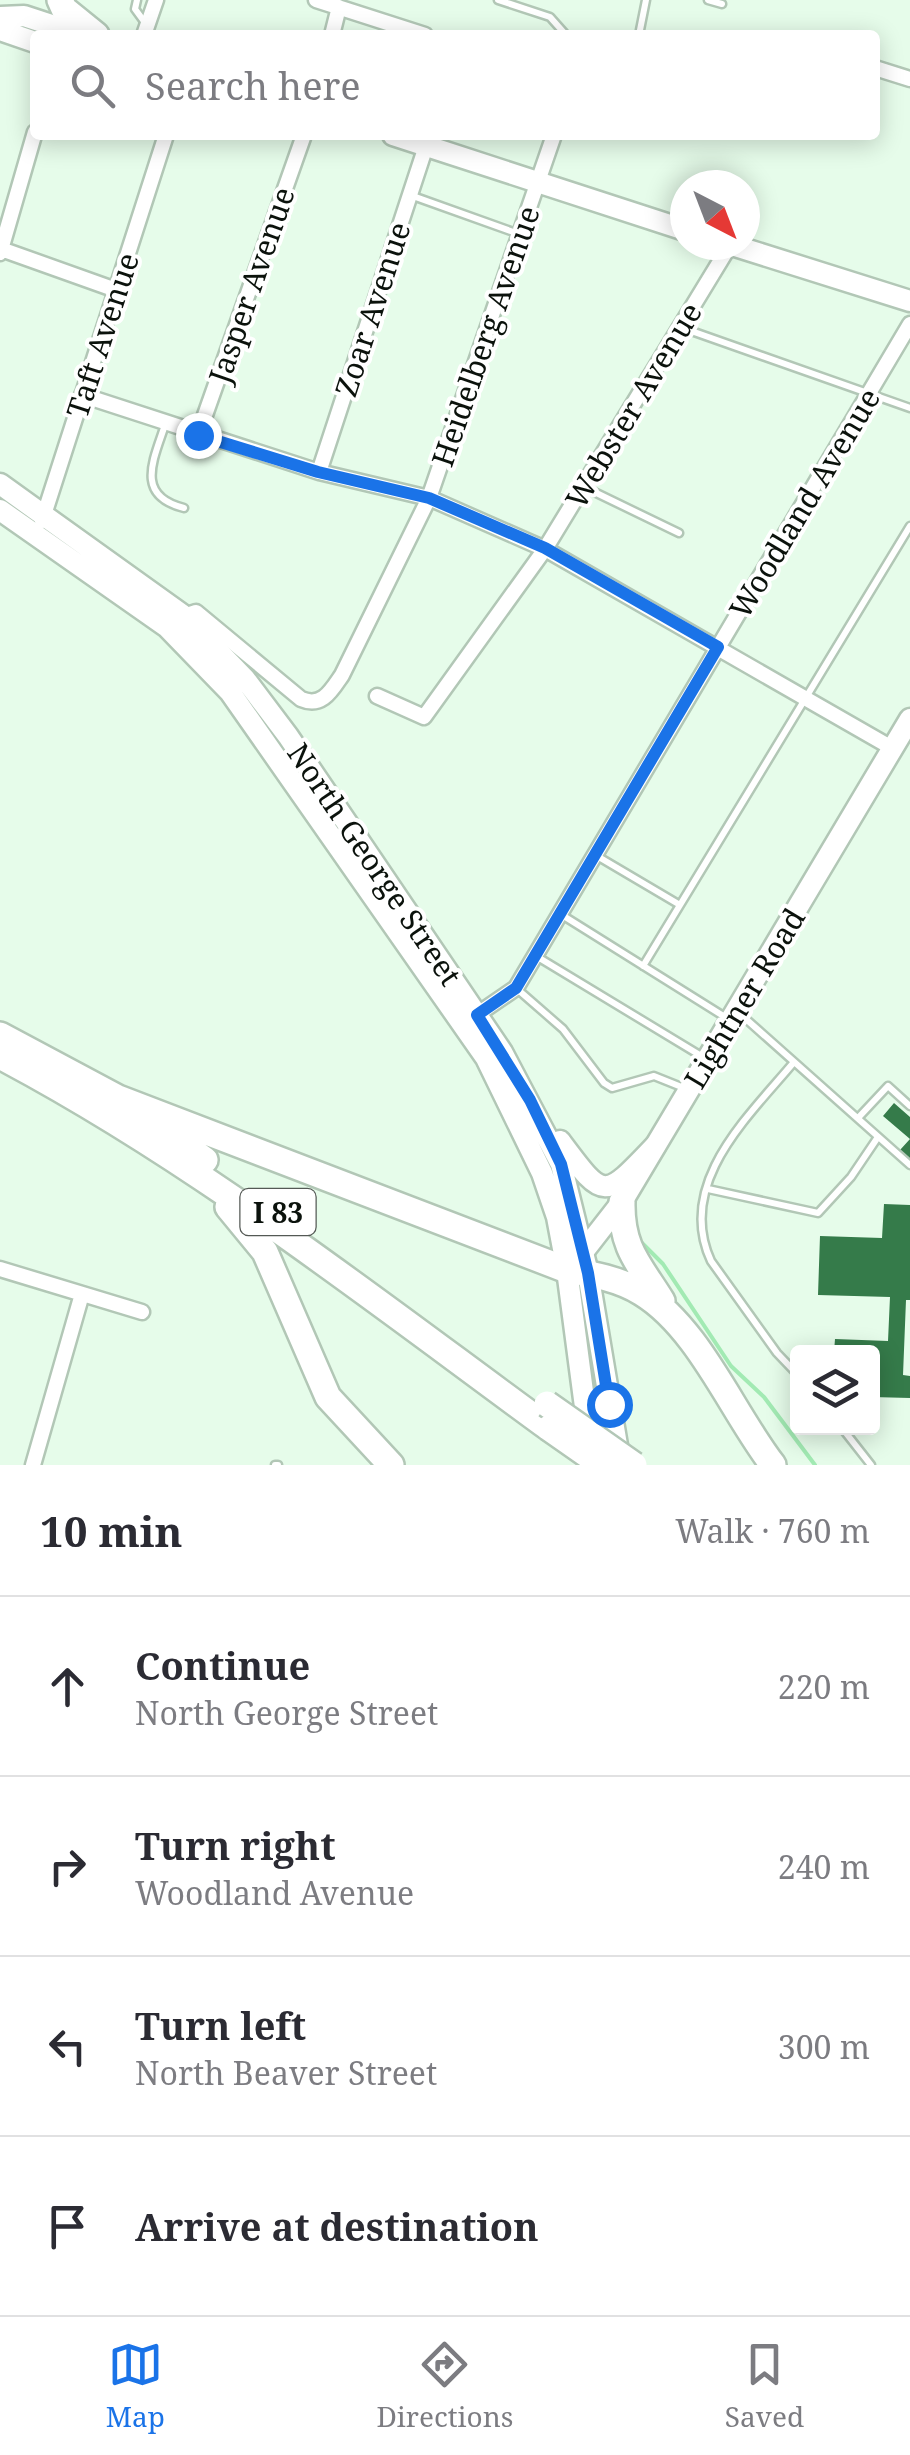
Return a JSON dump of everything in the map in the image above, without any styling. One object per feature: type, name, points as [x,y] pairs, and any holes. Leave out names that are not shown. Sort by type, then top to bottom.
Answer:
[{"type":"highway","points":[[60,0],[64,9],[90,30]]},
{"type":"highway","name":"I 83","points":[[0,1035],[118,1098],[548,1416],[601,1465]]},
{"type":"highway","name":"I 83","points":[[0,1056],[94,1109],[206,1180],[548,1416],[634,1465]]},
{"type":"highway","points":[[118,1098],[579,1266],[642,1292],[673,1318]]},
{"type":"highway","points":[[206,1180],[265,1252],[328,1397],[391,1465]]},
{"type":"highway","points":[[622,1202],[622,1229],[628,1248],[772,1465]]},
{"type":"main road","points":[[0,17],[24,16],[67,30]]},
{"type":"main road","points":[[0,30],[30,40]]},
{"type":"main road","points":[[408,140],[670,225]]},
{"type":"main road","points":[[760,254],[910,301]]},
{"type":"main road","name":"North George Street","points":[[0,484],[184,616],[244,679],[288,736],[470,1019],[542,1173],[579,1266],[586,1407],[601,1465]]},
{"type":"main road","name":"North George Street","points":[[0,510],[167,627],[230,692],[530,1100],[561,1164],[620,1465]]},
{"type":"main road","name":"Lightner Road","points":[[579,1266],[622,1202],[897,750],[910,719]]},
{"type":"main road","points":[[530,1100],[587,1179],[597,1186],[608,1186],[625,1178],[656,1146]]},
{"type":"street","points":[[146,30],[156,0]]},
{"type":"street","points":[[316,0],[410,30]]},
{"type":"street","points":[[333,30],[339,7]]},
{"type":"street","points":[[880,70],[910,79]]},
{"type":"street","points":[[33,140],[0,251],[116,290]]},
{"type":"street","name":"Taft Avenue","points":[[35,535],[45,515],[164,140]]},
{"type":"street","name":"Jasper Avenue","points":[[198,435],[302,140]]},
{"type":"street","name":"Heidelberg Avenue","points":[[184,616],[196,612],[310,703],[321,701],[342,676],[429,498],[552,140]]},
{"type":"street","name":"Zoar Avenue","points":[[318,472],[426,146]]},
{"type":"street","name":"Webster Avenue","points":[[377,696],[424,717],[545,548],[722,260]]},
{"type":"street","name":"Woodland Avenue","points":[[470,1019],[516,988],[910,324]]},
{"type":"street","points":[[82,395],[318,472],[429,498],[545,548],[897,750]]},
{"type":"street","points":[[0,1269],[142,1312]]},
{"type":"street","points":[[32,1465],[82,1294]]},
{"type":"lane","points":[[498,0],[550,17],[562,30]]},
{"type":"lane","points":[[641,30],[646,0]]},
{"type":"lane","points":[[708,0],[722,4]]},
{"type":"lane","points":[[135,1],[146,30]]},
{"type":"lane","points":[[410,195],[520,235]]},
{"type":"lane","points":[[680,327],[910,408]]},
{"type":"lane","points":[[166,424],[153,461],[153,483],[156,496],[164,503],[184,508]]},
{"type":"lane","points":[[583,486],[679,533]]},
{"type":"lane","points":[[643,966],[910,526]]},
{"type":"lane","points":[[596,856],[680,905]]},
{"type":"lane","points":[[561,914],[643,966],[734,1016],[794,1062],[910,1165]]},
{"type":"lane","points":[[536,956],[708,1060]]},
{"type":"lane","points":[[516,988],[563,1030],[612,1088],[654,1076],[690,1090]]},
{"type":"lane","points":[[790,1367],[711,1261],[702,1231],[712,1167],[724,1145],[794,1062]]},
{"type":"lane","points":[[858,1118],[888,1086],[910,1106]]},
{"type":"lane","points":[[708,1188],[818,1213],[851,1177],[878,1136]]},
{"type":"lane","points":[[847,1435],[871,1465]]},
{"type":"building","points":[[894,1103],[910,1117],[910,1139],[883,1116]]},
{"type":"building","points":[[910,1139],[910,1159],[900,1150]]},
{"type":"building","points":[[884,1204],[910,1205],[910,1300],[906,1300],[903,1375],[910,1376],[910,1398],[880,1397],[880,1345],[835,1345],[835,1339],[888,1341],[890,1297],[818,1295],[820,1236],[882,1238]]},
{"type":"waterway","points":[[637,1238],[663,1264],[731,1366],[764,1397],[815,1465]]},
{"type":"route","points":[[198,435],[318,472],[429,498],[545,548],[718,647],[516,988],[477,1015],[530,1100],[561,1164],[588,1273],[609,1404]]}]
